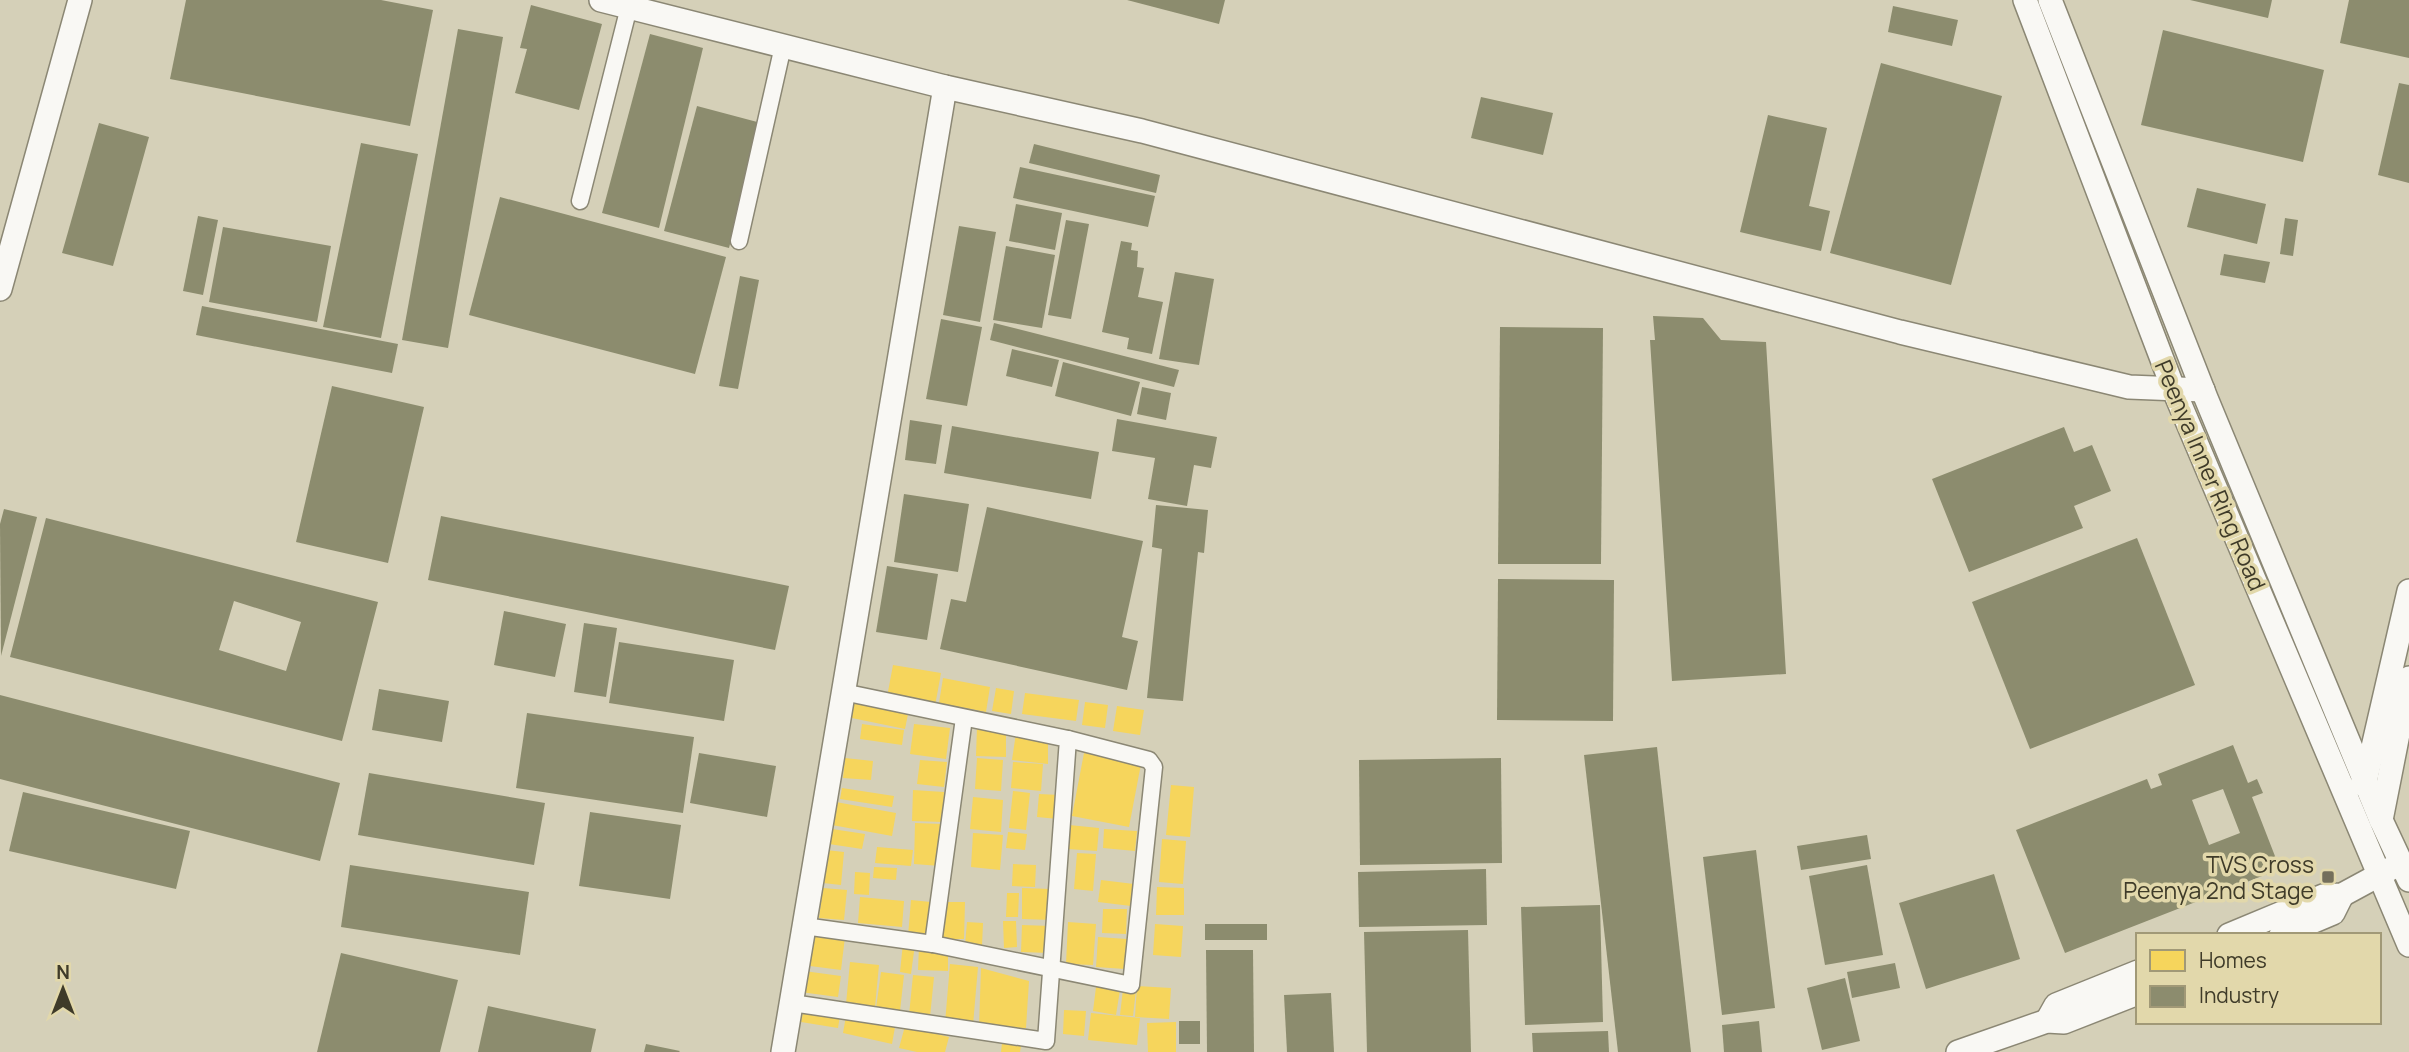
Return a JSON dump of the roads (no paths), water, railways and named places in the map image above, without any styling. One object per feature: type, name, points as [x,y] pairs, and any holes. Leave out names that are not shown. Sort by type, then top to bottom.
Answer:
[{"type":"street","points":[[0,289],[80,0]]},
{"type":"street","points":[[601,0],[946,87],[1142,131],[1913,336],[2129,387],[2203,390]]},
{"type":"street","name":"Peenya Inner Ring Road","points":[[2025,0],[2173,388],[2347,796],[2405,871]]},
{"type":"street","name":"Peenya Inner Ring Road","points":[[2050,0],[2203,390],[2365,782],[2379,876],[2409,945]]},
{"type":"street","points":[[580,201],[629,7]]},
{"type":"street","points":[[739,241],[783,46]]},
{"type":"street","points":[[783,1052],[946,87]]},
{"type":"street","points":[[2160,353],[2189,355]]},
{"type":"street","points":[[2347,796],[2365,782],[2409,591]]},
{"type":"street","points":[[2371,825],[2409,678]]},
{"type":"street","points":[[804,926],[933,944],[1131,985],[1154,767],[1149,760],[1068,739],[843,692]]},
{"type":"street","points":[[933,944],[964,718]]},
{"type":"street","points":[[792,1003],[1046,1041],[1068,739]]},
{"type":"street","points":[[2234,933],[2323,896],[2342,895],[2379,876],[2405,871]]},
{"type":"street","points":[[2286,933],[2333,914],[2342,895]]},
{"type":"street","points":[[2047,1021],[2056,1005],[2136,973]]},
{"type":"street","points":[[1958,1052],[2047,1021],[2064,1022],[2136,994]]},
{"type":"place","name":"TVS Cross Peenya 2nd Stage","points":[[2328,877]]}]
